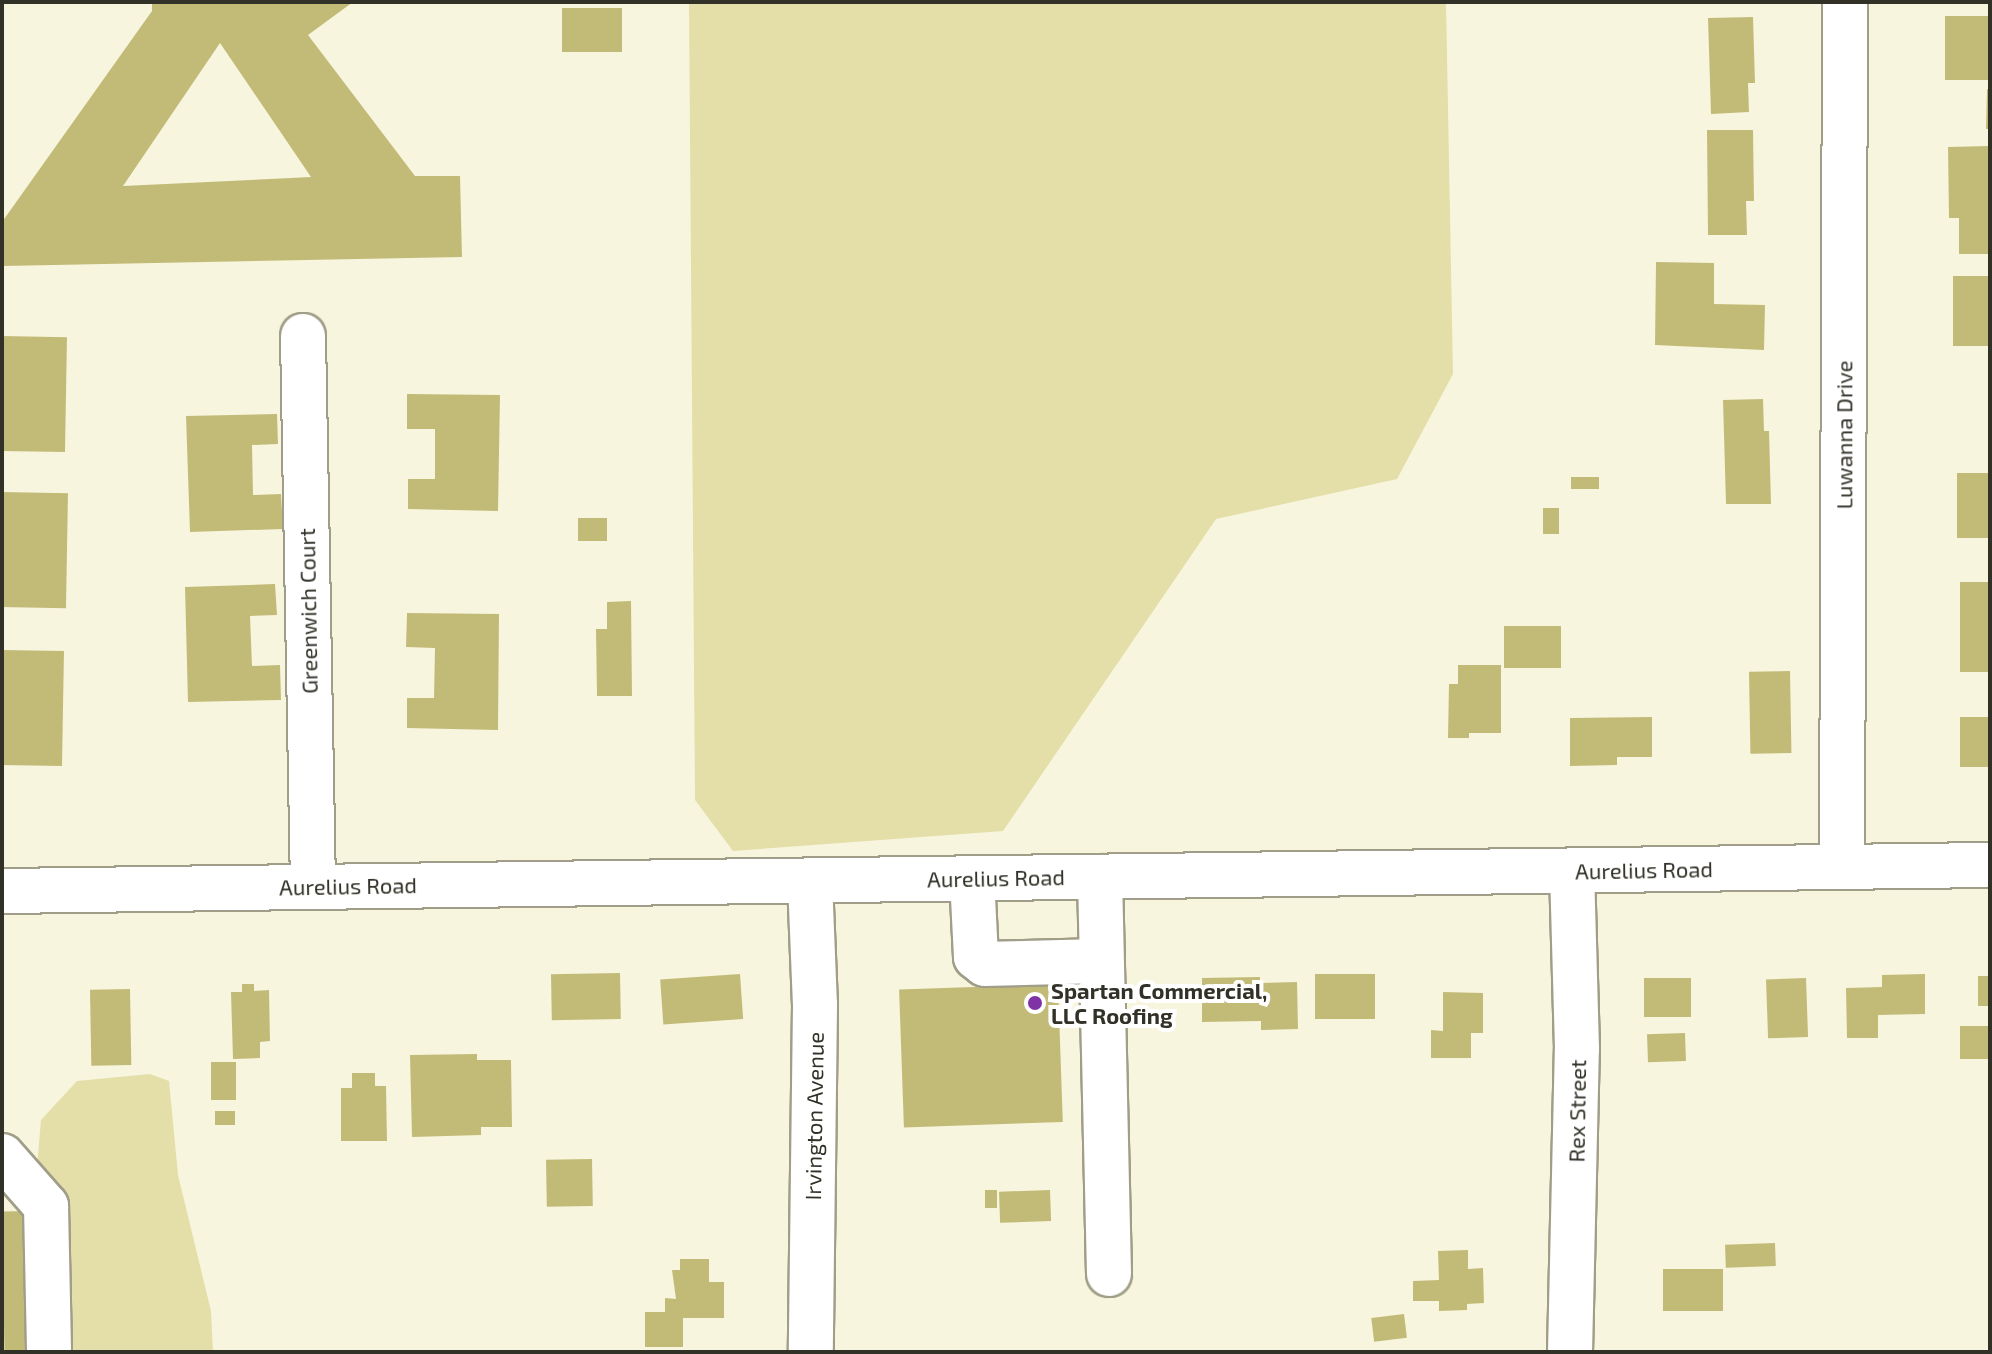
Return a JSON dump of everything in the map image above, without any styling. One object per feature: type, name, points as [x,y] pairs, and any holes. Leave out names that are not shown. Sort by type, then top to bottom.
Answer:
[{"type":"street","name":"Luwanna Drive","points":[[1842,867],[1845,2]]},
{"type":"street","name":"Greenwich Court","points":[[303,336],[313,887]]},
{"type":"street","name":"Aurelius Road","points":[[2,891],[1990,865]]},
{"type":"street","name":"Rex Street","points":[[1570,1352],[1577,1049],[1572,871]]},
{"type":"street","points":[[1100,877],[1109,1274]]},
{"type":"street","points":[[972,878],[976,957],[985,964],[1101,961]]},
{"type":"street","name":"Irvington Avenue","points":[[810,881],[815,1005],[811,1352]]},
{"type":"street","points":[[2,1156],[46,1206],[49,1352]]},
{"type":"shaded area","points":[[689,2],[1446,2],[1453,374],[1397,479],[1216,519],[1003,831],[733,851],[695,800]]},
{"type":"shaded area","points":[[150,1074],[169,1081],[178,1175],[211,1311],[213,1352],[60,1352],[37,1167],[41,1120],[77,1081]]},
{"type":"building","points":[[152,2],[353,2],[308,35],[415,176],[460,176],[462,257],[3,266],[2,222],[152,11]],"holes":[[[220,43],[311,177],[123,186]]]},
{"type":"building","points":[[562,8],[622,8],[622,52],[562,52]]},
{"type":"building","points":[[1945,16],[1990,16],[1990,80],[1945,80]]},
{"type":"building","points":[[1753,17],[1755,83],[1748,83],[1749,112],[1711,114],[1708,18]]},
{"type":"building","points":[[1987,89],[1990,89],[1990,129],[1986,129]]},
{"type":"building","points":[[1707,130],[1753,130],[1754,201],[1746,201],[1747,235],[1708,235]]},
{"type":"building","points":[[1990,146],[1990,254],[1959,254],[1959,218],[1949,218],[1948,147]]},
{"type":"building","points":[[1656,262],[1714,263],[1714,304],[1765,305],[1764,350],[1655,345]]},
{"type":"building","points":[[1953,276],[1990,276],[1990,346],[1953,346]]},
{"type":"building","points":[[2,336],[67,337],[65,452],[2,451]]},
{"type":"building","points":[[407,394],[500,395],[498,511],[408,509],[408,479],[435,479],[435,429],[407,429]]},
{"type":"building","points":[[1763,399],[1764,431],[1769,431],[1771,504],[1726,504],[1723,400]]},
{"type":"building","points":[[277,414],[278,444],[252,445],[253,495],[281,494],[283,529],[190,532],[186,416]]},
{"type":"building","points":[[1957,473],[1990,473],[1990,538],[1957,538]]},
{"type":"building","points":[[1571,477],[1599,477],[1599,489],[1571,489]]},
{"type":"building","points":[[2,492],[68,493],[66,608],[2,607]]},
{"type":"building","points":[[1543,508],[1559,508],[1559,534],[1543,534]]},
{"type":"building","points":[[578,518],[607,518],[607,541],[578,541]]},
{"type":"building","points":[[1960,582],[1990,582],[1990,672],[1960,672]]},
{"type":"building","points":[[275,584],[277,615],[250,616],[252,666],[280,665],[281,700],[188,702],[185,587]]},
{"type":"building","points":[[631,601],[632,696],[597,696],[596,629],[607,629],[607,602]]},
{"type":"building","points":[[407,613],[499,614],[498,730],[407,728],[407,698],[434,698],[435,648],[406,647]]},
{"type":"building","points":[[1504,626],[1561,626],[1561,668],[1504,668]]},
{"type":"building","points":[[2,650],[64,651],[62,766],[2,765]]},
{"type":"building","points":[[1458,665],[1501,665],[1501,733],[1469,733],[1469,738],[1448,738],[1449,684],[1458,684]]},
{"type":"building","points":[[1790,671],[1791,753],[1750,754],[1749,672]]},
{"type":"building","points":[[1652,717],[1652,757],[1617,757],[1617,765],[1570,766],[1570,718]]},
{"type":"building","points":[[1960,717],[1990,717],[1990,767],[1960,767]]},
{"type":"building","points":[[620,973],[621,1019],[552,1020],[551,974]]},
{"type":"building","points":[[740,974],[743,1019],[663,1024],[660,980]]},
{"type":"building","points":[[1315,974],[1375,974],[1375,1019],[1315,1019]]},
{"type":"building","points":[[1925,974],[1925,1014],[1878,1015],[1878,1038],[1847,1038],[1846,988],[1882,987],[1882,975]]},
{"type":"building","points":[[1978,976],[1990,976],[1990,1006],[1978,1006]]},
{"type":"building","points":[[1260,977],[1260,983],[1297,982],[1298,1029],[1261,1030],[1261,1021],[1202,1022],[1202,978]]},
{"type":"building","points":[[1644,978],[1691,978],[1691,1017],[1644,1017]]},
{"type":"building","points":[[1806,978],[1808,1037],[1768,1038],[1766,979]]},
{"type":"building","points":[[242,984],[254,984],[254,991],[269,990],[270,1041],[260,1042],[260,1058],[233,1059],[231,992],[242,992]]},
{"type":"building","points":[[1058,984],[1063,1122],[904,1127],[899,990]]},
{"type":"building","points":[[130,989],[131,1065],[91,1066],[90,990]]},
{"type":"building","points":[[1443,992],[1483,993],[1483,1033],[1471,1033],[1471,1058],[1431,1058],[1431,1030],[1443,1031]]},
{"type":"building","points":[[1960,1026],[1990,1026],[1990,1059],[1960,1059]]},
{"type":"building","points":[[1685,1033],[1686,1061],[1648,1062],[1647,1034]]},
{"type":"building","points":[[477,1054],[477,1060],[511,1060],[512,1127],[481,1127],[481,1135],[412,1137],[410,1055]]},
{"type":"building","points":[[211,1062],[236,1062],[236,1100],[211,1100]]},
{"type":"building","points":[[352,1073],[375,1073],[375,1086],[386,1086],[387,1141],[341,1141],[341,1088],[352,1088]]},
{"type":"building","points":[[215,1111],[235,1111],[235,1125],[215,1125]]},
{"type":"building","points":[[592,1159],[593,1206],[547,1207],[546,1160]]},
{"type":"building","points":[[985,1190],[997,1190],[997,1208],[985,1208]]},
{"type":"building","points":[[1050,1190],[1051,1221],[1000,1223],[999,1192]]},
{"type":"building","points":[[2,1211],[28,1211],[30,1352],[4,1352]]},
{"type":"building","points":[[1775,1243],[1776,1266],[1726,1268],[1725,1245]]},
{"type":"building","points":[[1468,1250],[1468,1269],[1483,1268],[1484,1303],[1467,1304],[1467,1310],[1439,1311],[1439,1301],[1413,1301],[1413,1281],[1439,1280],[1438,1251]]},
{"type":"building","points":[[680,1259],[709,1259],[709,1282],[724,1282],[724,1318],[683,1318],[683,1347],[645,1347],[645,1312],[665,1312],[665,1298],[676,1299],[672,1270],[680,1270]]},
{"type":"building","points":[[1663,1269],[1723,1269],[1723,1311],[1663,1311]]},
{"type":"building","points":[[1404,1314],[1407,1338],[1374,1342],[1371,1318]]},
{"type":"place","name":"Spartan Commercial, LLC Roofing","points":[[1035,1003]]}]
